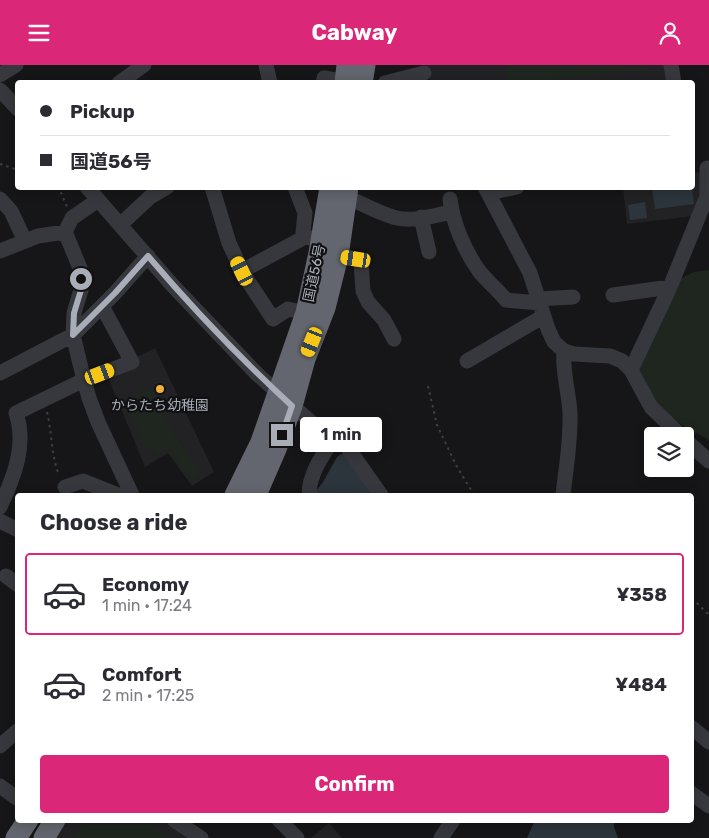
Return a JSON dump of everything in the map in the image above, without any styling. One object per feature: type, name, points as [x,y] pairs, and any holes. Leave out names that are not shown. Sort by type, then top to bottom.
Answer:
[{"type":"highway","points":[[350,79],[365,65]]},
{"type":"highway","name":"国道56号","points":[[257,493],[276,449],[285,400],[306,313],[313,238],[342,191]]},
{"type":"highway","name":"国道56号","points":[[236,493],[261,441],[285,400],[305,359],[325,309],[338,256],[342,191]]},
{"type":"highway","points":[[16,838],[26,823]]},
{"type":"street","points":[[0,75],[16,65]]},
{"type":"street","points":[[266,65],[269,80]]},
{"type":"street","points":[[672,65],[674,80]]},
{"type":"street","points":[[125,80],[138,73]]},
{"type":"street","points":[[397,80],[424,73]]},
{"type":"street","points":[[324,80],[324,78],[350,79]]},
{"type":"street","points":[[0,91],[15,106]]},
{"type":"street","points":[[632,370],[670,287],[707,196],[703,168]]},
{"type":"street","points":[[90,190],[174,287],[257,374],[312,423],[344,441],[381,493]]},
{"type":"street","points":[[120,225],[150,197],[162,190]]},
{"type":"street","points":[[213,190],[229,243],[242,271],[273,319],[288,309],[306,313]]},
{"type":"street","points":[[296,190],[305,213],[303,232],[313,238]]},
{"type":"street","points":[[487,190],[530,273],[554,342],[564,351],[574,354],[610,356],[622,361],[632,370],[651,407],[671,427]]},
{"type":"street","points":[[342,191],[382,213],[399,218],[422,217],[451,206],[458,231],[479,271],[506,300],[541,306]]},
{"type":"street","points":[[0,199],[10,211],[25,241]]},
{"type":"street","points":[[98,200],[72,218],[65,232],[80,268],[81,290],[74,313],[73,335],[89,398],[131,493]]},
{"type":"street","points":[[422,217],[429,252]]},
{"type":"street","points":[[0,251],[38,236],[65,232]]},
{"type":"street","points":[[242,271],[313,238]]},
{"type":"street","points":[[0,373],[73,335],[148,256]]},
{"type":"street","points":[[338,256],[356,259],[361,262],[363,291],[368,302],[384,320],[394,339]]},
{"type":"street","points":[[614,295],[670,287]]},
{"type":"street","points":[[467,361],[541,306],[573,297]]},
{"type":"street","points":[[0,507],[13,478],[19,457],[21,426],[16,413],[84,380],[132,362],[102,306]]},
{"type":"street","points":[[563,493],[570,424],[564,351]]},
{"type":"street","points":[[309,493],[316,468],[336,435]]},
{"type":"street","points":[[694,448],[709,461]]},
{"type":"street","points":[[66,487],[83,481],[110,493]]},
{"type":"street","points":[[0,521],[15,528]]},
{"type":"street","points":[[694,730],[709,742]]},
{"type":"street","points":[[0,746],[15,733]]},
{"type":"street","points":[[0,786],[15,797]]},
{"type":"street","points":[[694,795],[709,806]]},
{"type":"street","points":[[178,823],[201,838]]},
{"type":"street","points":[[282,823],[297,838]]},
{"type":"street","points":[[441,838],[451,823]]},
{"type":"path","points":[[0,164],[15,168]]},
{"type":"path","points":[[60,190],[72,218]]},
{"type":"path","points":[[428,385],[437,425],[456,465],[473,493]]},
{"type":"path","points":[[44,399],[56,466],[66,487]]},
{"type":"path","points":[[694,602],[709,615]]},
{"type":"shaded area","points":[[425,65],[668,65],[670,80],[430,80]]},
{"type":"shaded area","points":[[507,65],[647,65],[647,70],[549,80],[509,80]]},
{"type":"shaded area","points":[[700,172],[702,198],[693,216],[627,224],[623,190],[695,190],[695,173]]},
{"type":"shaded area","points":[[652,190],[692,190],[694,204],[655,209]]},
{"type":"shaded area","points":[[645,202],[647,218],[630,220],[628,205]]},
{"type":"shaded area","points":[[709,270],[709,440],[694,432],[694,427],[686,427],[666,416],[655,404],[636,363],[677,280],[694,272]]},
{"type":"shaded area","points":[[155,348],[214,472],[192,486],[168,453],[145,467],[108,377],[135,358]]},
{"type":"shaded area","points":[[151,388],[174,434],[201,472],[191,479],[168,449],[156,455],[151,447],[146,449],[124,401]]},
{"type":"shaded area","points":[[345,454],[374,493],[315,493],[337,457]]},
{"type":"shaded area","points":[[63,823],[168,823],[191,838],[53,838]]},
{"type":"shaded area","points":[[83,823],[149,823],[172,838],[73,838]]},
{"type":"shaded area","points":[[329,823],[342,838],[311,838]]},
{"type":"shaded area","points":[[534,823],[614,823],[618,838],[527,838]]},
{"type":"place","name":"からたち幼稚園","points":[[160,389]]},
{"type":"route","points":[[81,279],[81,290],[74,313],[73,335],[115,293],[148,256],[174,287],[257,374],[292,406],[282,435]]}]
